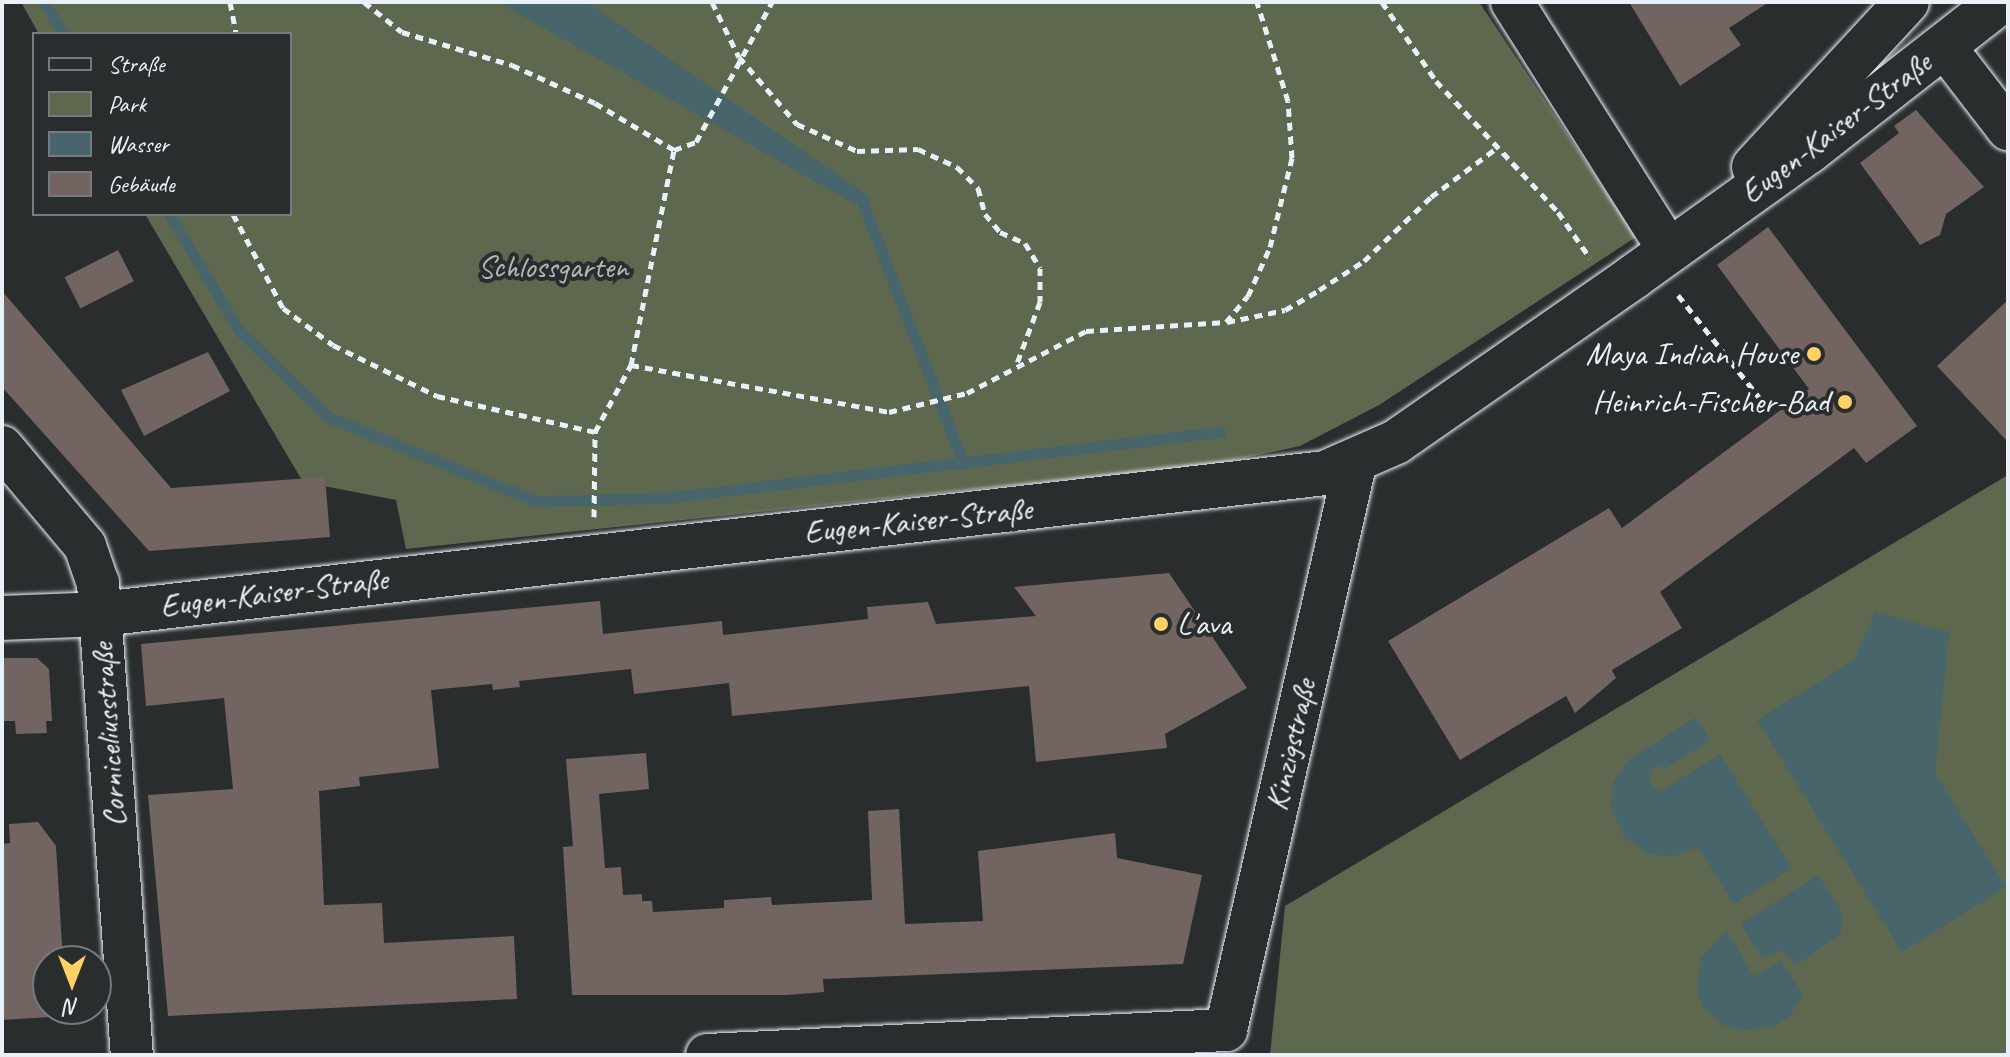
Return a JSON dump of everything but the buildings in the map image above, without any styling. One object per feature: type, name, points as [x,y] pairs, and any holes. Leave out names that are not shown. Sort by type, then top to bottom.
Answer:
[{"type":"main road","name":"Eugen-Kaiser-Straße","points":[[1669,250],[1907,2]]},
{"type":"main road","name":"Eugen-Kaiser-Straße","points":[[2,618],[101,614],[598,554],[1214,491],[1325,473],[1396,442],[1669,250],[2000,2]]},
{"type":"street","points":[[1512,2],[1669,250]]},
{"type":"street","points":[[1944,46],[2008,129]]},
{"type":"street","name":"Corniceliusstraße","points":[[2,447],[89,553],[101,614],[132,1055]]},
{"type":"street","name":"Kinzigstraße","points":[[707,1055],[1226,1030],[1356,460]]},
{"type":"path","points":[[230,2],[236,32]]},
{"type":"path","points":[[364,2],[402,32],[474,51],[551,82],[674,150],[696,142],[739,57],[772,2]]},
{"type":"path","points":[[712,2],[739,57],[797,124],[857,151],[918,149],[957,167],[978,188],[985,214],[1000,232],[1025,243],[1040,268],[1040,302],[1015,368]]},
{"type":"path","points":[[1226,322],[1248,296],[1270,247],[1292,158],[1288,101],[1257,2]]},
{"type":"path","points":[[1382,2],[1436,81],[1558,212],[1612,291],[1681,295],[1773,415]]},
{"type":"path","points":[[631,365],[851,409],[919,409],[988,382],[1086,331],[1226,322],[1285,310],[1364,261],[1431,197],[1498,147]]},
{"type":"path","points":[[595,522],[595,432],[631,365],[674,150]]},
{"type":"path","points":[[234,216],[283,308],[344,351],[437,396],[595,432]]},
{"type":"green space","name":"Schlossgarten","points":[[21,2],[1479,2],[1636,237],[1379,405],[1300,446],[1216,464],[406,549],[396,500],[303,482],[146,216],[292,216],[292,32],[38,32]]},
{"type":"green space","points":[[2008,475],[2008,1055],[1270,1055],[1285,906]]},
{"type":"water","points":[[498,2],[587,2],[870,197],[855,204]]},
{"type":"water","points":[[1875,612],[1949,632],[1935,773],[2006,887],[1902,952],[1757,720],[1854,660]]},
{"type":"water","points":[[1696,717],[1710,740],[1666,768],[1655,765],[1649,780],[1658,793],[1720,754],[1792,868],[1734,904],[1698,847],[1674,856],[1649,854],[1624,837],[1611,808],[1613,783],[1628,760]]},
{"type":"water","points":[[1818,875],[1842,912],[1841,933],[1797,965],[1781,950],[1762,958],[1741,924]]},
{"type":"water","points":[[1726,930],[1754,977],[1781,961],[1803,994],[1790,1016],[1773,1027],[1741,1031],[1723,1025],[1703,1006],[1697,990],[1701,958]]},
{"type":"waterway","points":[[44,2],[62,32]]},
{"type":"waterway","points":[[862,201],[964,465]]},
{"type":"waterway","points":[[170,216],[239,331],[328,417],[536,501],[664,498],[1220,432]]},
{"type":"place","name":"Maya Indian House","points":[[1814,354]]},
{"type":"place","name":"Heinrich-Fischer-Bad","points":[[1845,402]]},
{"type":"place","name":"L'ava","points":[[1161,624]]}]
